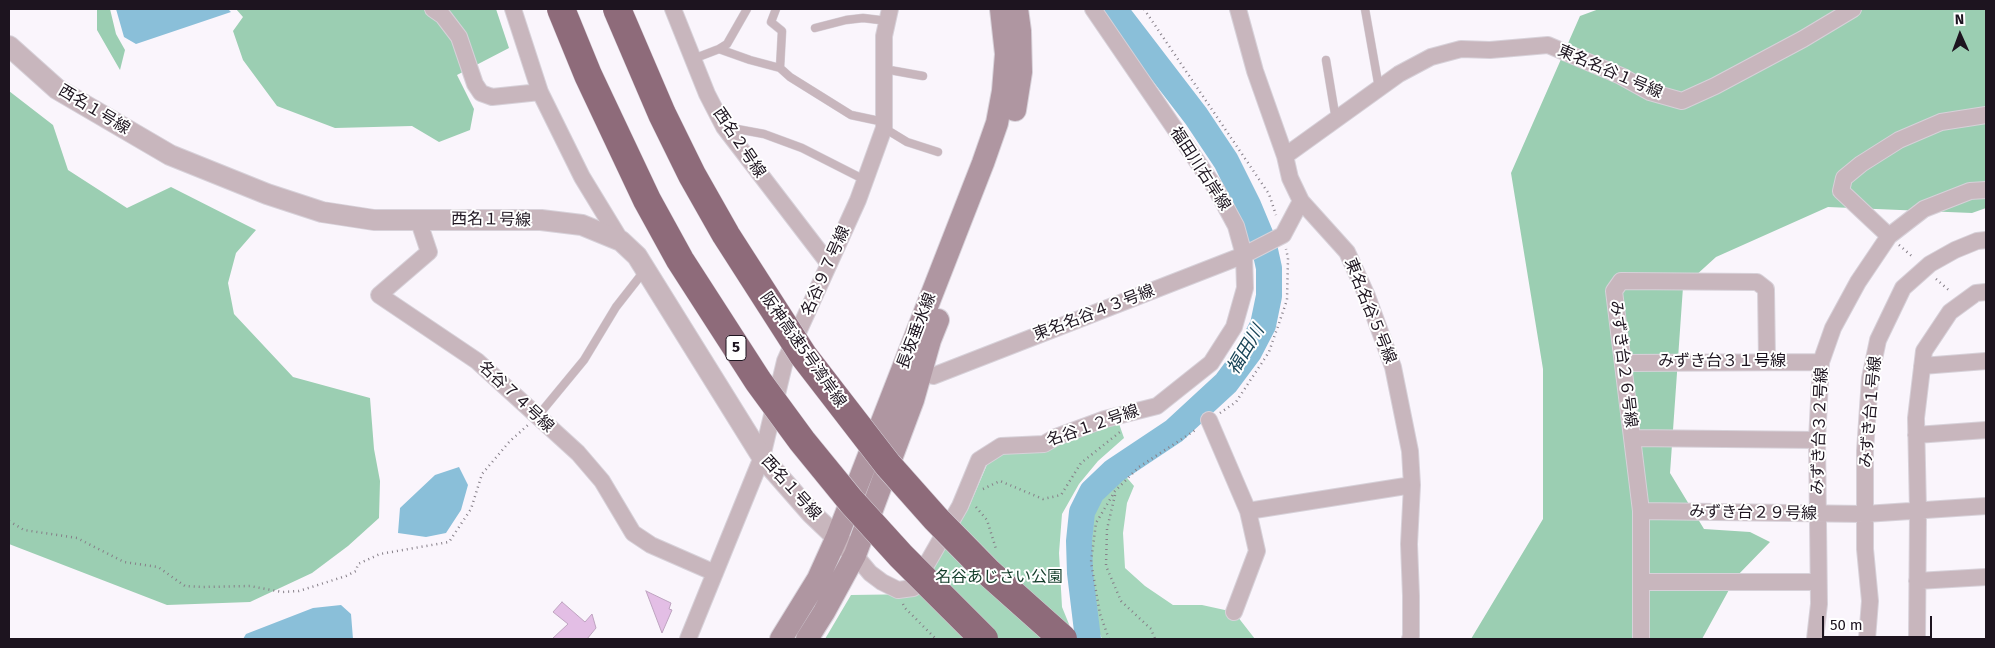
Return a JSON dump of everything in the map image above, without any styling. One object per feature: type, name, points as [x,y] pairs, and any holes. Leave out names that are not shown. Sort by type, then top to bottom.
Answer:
[{"type":"highway","name":"5","points":[[561,9],[588,75],[647,200],[680,260],[753,373],[802,441],[851,501],[901,556],[984,639]]},
{"type":"highway","name":"阪神高速5号湾岸線","points":[[616,9],[662,114],[692,175],[726,235],[803,355],[888,464],[936,519],[989,573],[1063,639]]},
{"type":"main road","name":"長坂垂水線","points":[[781,639],[818,579],[912,369],[997,123],[1003,91],[1006,54],[1002,9]]},
{"type":"main road","name":"長坂垂水線","points":[[807,639],[855,555],[913,400],[912,369],[930,340],[997,169],[1012,125],[1021,72],[1020,31],[1017,9]]},
{"type":"street","points":[[433,9],[443,16],[459,38],[475,84],[481,93],[492,97],[540,92]]},
{"type":"street","points":[[513,9],[540,92],[582,177],[620,241]]},
{"type":"street","name":"西名２号線","points":[[673,9],[724,127],[829,264]]},
{"type":"street","name":"福田川右岸線","points":[[1093,9],[1216,189],[1236,226],[1244,255],[1245,288],[1234,327],[1211,363],[1157,406]]},
{"type":"street","name":"東名名谷５号線","points":[[1238,9],[1255,71],[1285,156],[1290,178],[1301,201],[1347,252],[1367,296],[1393,367],[1410,452],[1412,485],[1408,544],[1411,596],[1410,639]]},
{"type":"street","name":"東名名谷１号線","points":[[1285,156],[1399,74],[1431,57],[1461,49],[1490,50],[1548,45],[1621,76],[1650,92],[1682,101],[1715,86],[1853,9]]},
{"type":"street","name":"名谷９７号線","points":[[688,639],[762,457],[785,361],[865,180],[884,125],[884,36],[889,15]]},
{"type":"street","name":"西名１号線","points":[[9,46],[57,89],[170,155],[267,194],[322,212],[374,220],[541,220],[582,226],[620,241],[637,256],[762,457],[811,513],[855,555]]},
{"type":"street","points":[[1889,236],[1841,191],[1844,178],[1861,164],[1899,140],[1942,122],[1986,115]]},
{"type":"street","name":"みずき台３２号線","points":[[1818,514],[1817,440],[1821,362],[1833,328],[1858,282],[1889,236],[1924,208],[1970,191],[1986,190]]},
{"type":"street","points":[[1283,235],[1301,201]]},
{"type":"street","name":"名谷７４号線","points":[[418,219],[429,252],[380,295],[476,360],[578,454],[602,481],[633,533],[651,545],[715,573]]},
{"type":"street","name":"東名名谷４３号線","points":[[912,369],[933,376],[1244,255],[1283,235]]},
{"type":"street","name":"みずき台１号線","points":[[1867,639],[1870,601],[1865,549],[1865,451],[1870,387],[1878,340],[1904,288],[1926,269],[1955,250],[1977,241],[1986,240]]},
{"type":"street","name":"みずき台２６号線","points":[[1641,639],[1640,511],[1614,291],[1621,282],[1757,282],[1766,289],[1767,361]]},
{"type":"street","points":[[1917,639],[1918,511],[1916,418],[1924,352],[1950,312],[1976,293],[1986,292]]},
{"type":"street","points":[[1922,366],[1986,361]]},
{"type":"street","name":"みずき台３１号線","points":[[1623,363],[1821,362]]},
{"type":"street","name":"名谷１２号線","points":[[898,590],[913,588],[960,506],[979,460],[1001,446],[1044,444],[1056,437],[1105,419],[1157,406]]},
{"type":"street","points":[[1209,420],[1248,511],[1256,551],[1234,612]]},
{"type":"street","points":[[1916,435],[1986,430]]},
{"type":"street","points":[[1632,438],[1817,440]]},
{"type":"street","points":[[1248,511],[1412,485]]},
{"type":"street","name":"みずき台２９号線","points":[[1640,511],[1865,514],[1986,506]]},
{"type":"street","points":[[1815,639],[1819,604],[1818,514]]},
{"type":"street","points":[[855,555],[870,573],[898,590]]},
{"type":"street","points":[[1917,581],[1986,578]]},
{"type":"street","points":[[1641,582],[1818,582]]},
{"type":"lane","points":[[693,58],[719,49],[727,44],[747,9]]},
{"type":"lane","points":[[776,9],[771,22],[782,31],[780,68]]},
{"type":"lane","points":[[1365,9],[1379,89]]},
{"type":"lane","points":[[815,28],[846,20],[889,15]]},
{"type":"lane","points":[[719,49],[780,68],[790,77],[851,115],[884,125],[907,142],[938,152]]},
{"type":"lane","points":[[1326,60],[1336,120]]},
{"type":"lane","points":[[884,69],[923,76]]},
{"type":"lane","points":[[724,127],[764,134],[802,148],[865,180]]},
{"type":"lane","points":[[537,417],[584,360],[616,307],[646,270]]},
{"type":"path","points":[[1108,639],[1100,614],[1091,562],[1096,523],[1116,491],[1139,467],[1236,402],[1269,352],[1287,300],[1288,258],[1283,235],[1269,194],[1144,9]]},
{"type":"path","points":[[1889,236],[1962,303]]},
{"type":"path","points":[[9,521],[24,530],[77,538],[124,562],[158,567],[186,586],[250,586],[282,592],[299,591],[346,576],[356,571],[358,564],[380,554],[449,542],[471,509],[482,474],[510,441],[537,417]]},
{"type":"path","points":[[1002,554],[995,548],[987,520],[965,494],[986,489],[1000,481],[1043,499],[1061,495],[1081,463],[1121,431]]},
{"type":"path","points":[[1116,491],[1107,528],[1106,566],[1121,602],[1151,629],[1155,639]]},
{"type":"path","points":[[898,590],[905,608],[936,639]]},
{"type":"green space","points":[[97,9],[110,9],[116,34],[125,50],[120,70],[97,30]]},
{"type":"green space","points":[[236,9],[496,9],[509,48],[457,75],[474,109],[470,130],[439,142],[412,126],[335,128],[277,106],[243,60],[233,31],[243,17]]},
{"type":"green space","points":[[1599,9],[1986,9],[1986,208],[1972,213],[1828,207],[1716,257],[1683,287],[1670,473],[1704,529],[1750,532],[1770,542],[1736,577],[1702,639],[1471,639],[1543,519],[1543,369],[1511,173],[1580,16]]},
{"type":"green space","points":[[9,91],[53,125],[68,170],[127,208],[171,187],[256,230],[236,253],[228,283],[234,314],[293,377],[370,398],[374,449],[380,481],[379,518],[348,546],[312,573],[250,602],[167,605],[9,544]]},
{"type":"green space","name":"名谷あじさい公園","points":[[1118,421],[1124,438],[1098,461],[1079,484],[1062,514],[1059,553],[1062,607],[1075,639],[825,639],[851,595],[919,594],[968,509],[989,460],[1001,452]]},
{"type":"green space","name":"名谷あじさい公園","points":[[1122,472],[1134,486],[1127,503],[1123,533],[1125,568],[1145,586],[1173,605],[1202,605],[1234,612],[1255,639],[1102,639],[1097,627],[1088,579],[1085,542],[1090,517]]},
{"type":"water","points":[[116,9],[228,9],[231,12],[136,44],[124,37]]},
{"type":"water","points":[[459,467],[468,485],[461,510],[446,533],[426,537],[398,533],[400,508],[435,475]]},
{"type":"water","points":[[341,605],[351,614],[353,639],[243,639],[246,634],[313,608]]},
{"type":"building","points":[[646,591],[671,603],[669,609],[672,610],[662,633]]},
{"type":"building","points":[[562,602],[585,622],[592,614],[596,628],[587,639],[552,639],[568,624],[553,612]]},
{"type":"waterway","name":"福田川","points":[[1088,639],[1080,573],[1079,541],[1082,512],[1092,492],[1114,471],[1174,431],[1226,383],[1249,352],[1263,325],[1269,296],[1269,268],[1263,241],[1226,161],[1196,116],[1114,9]]}]
